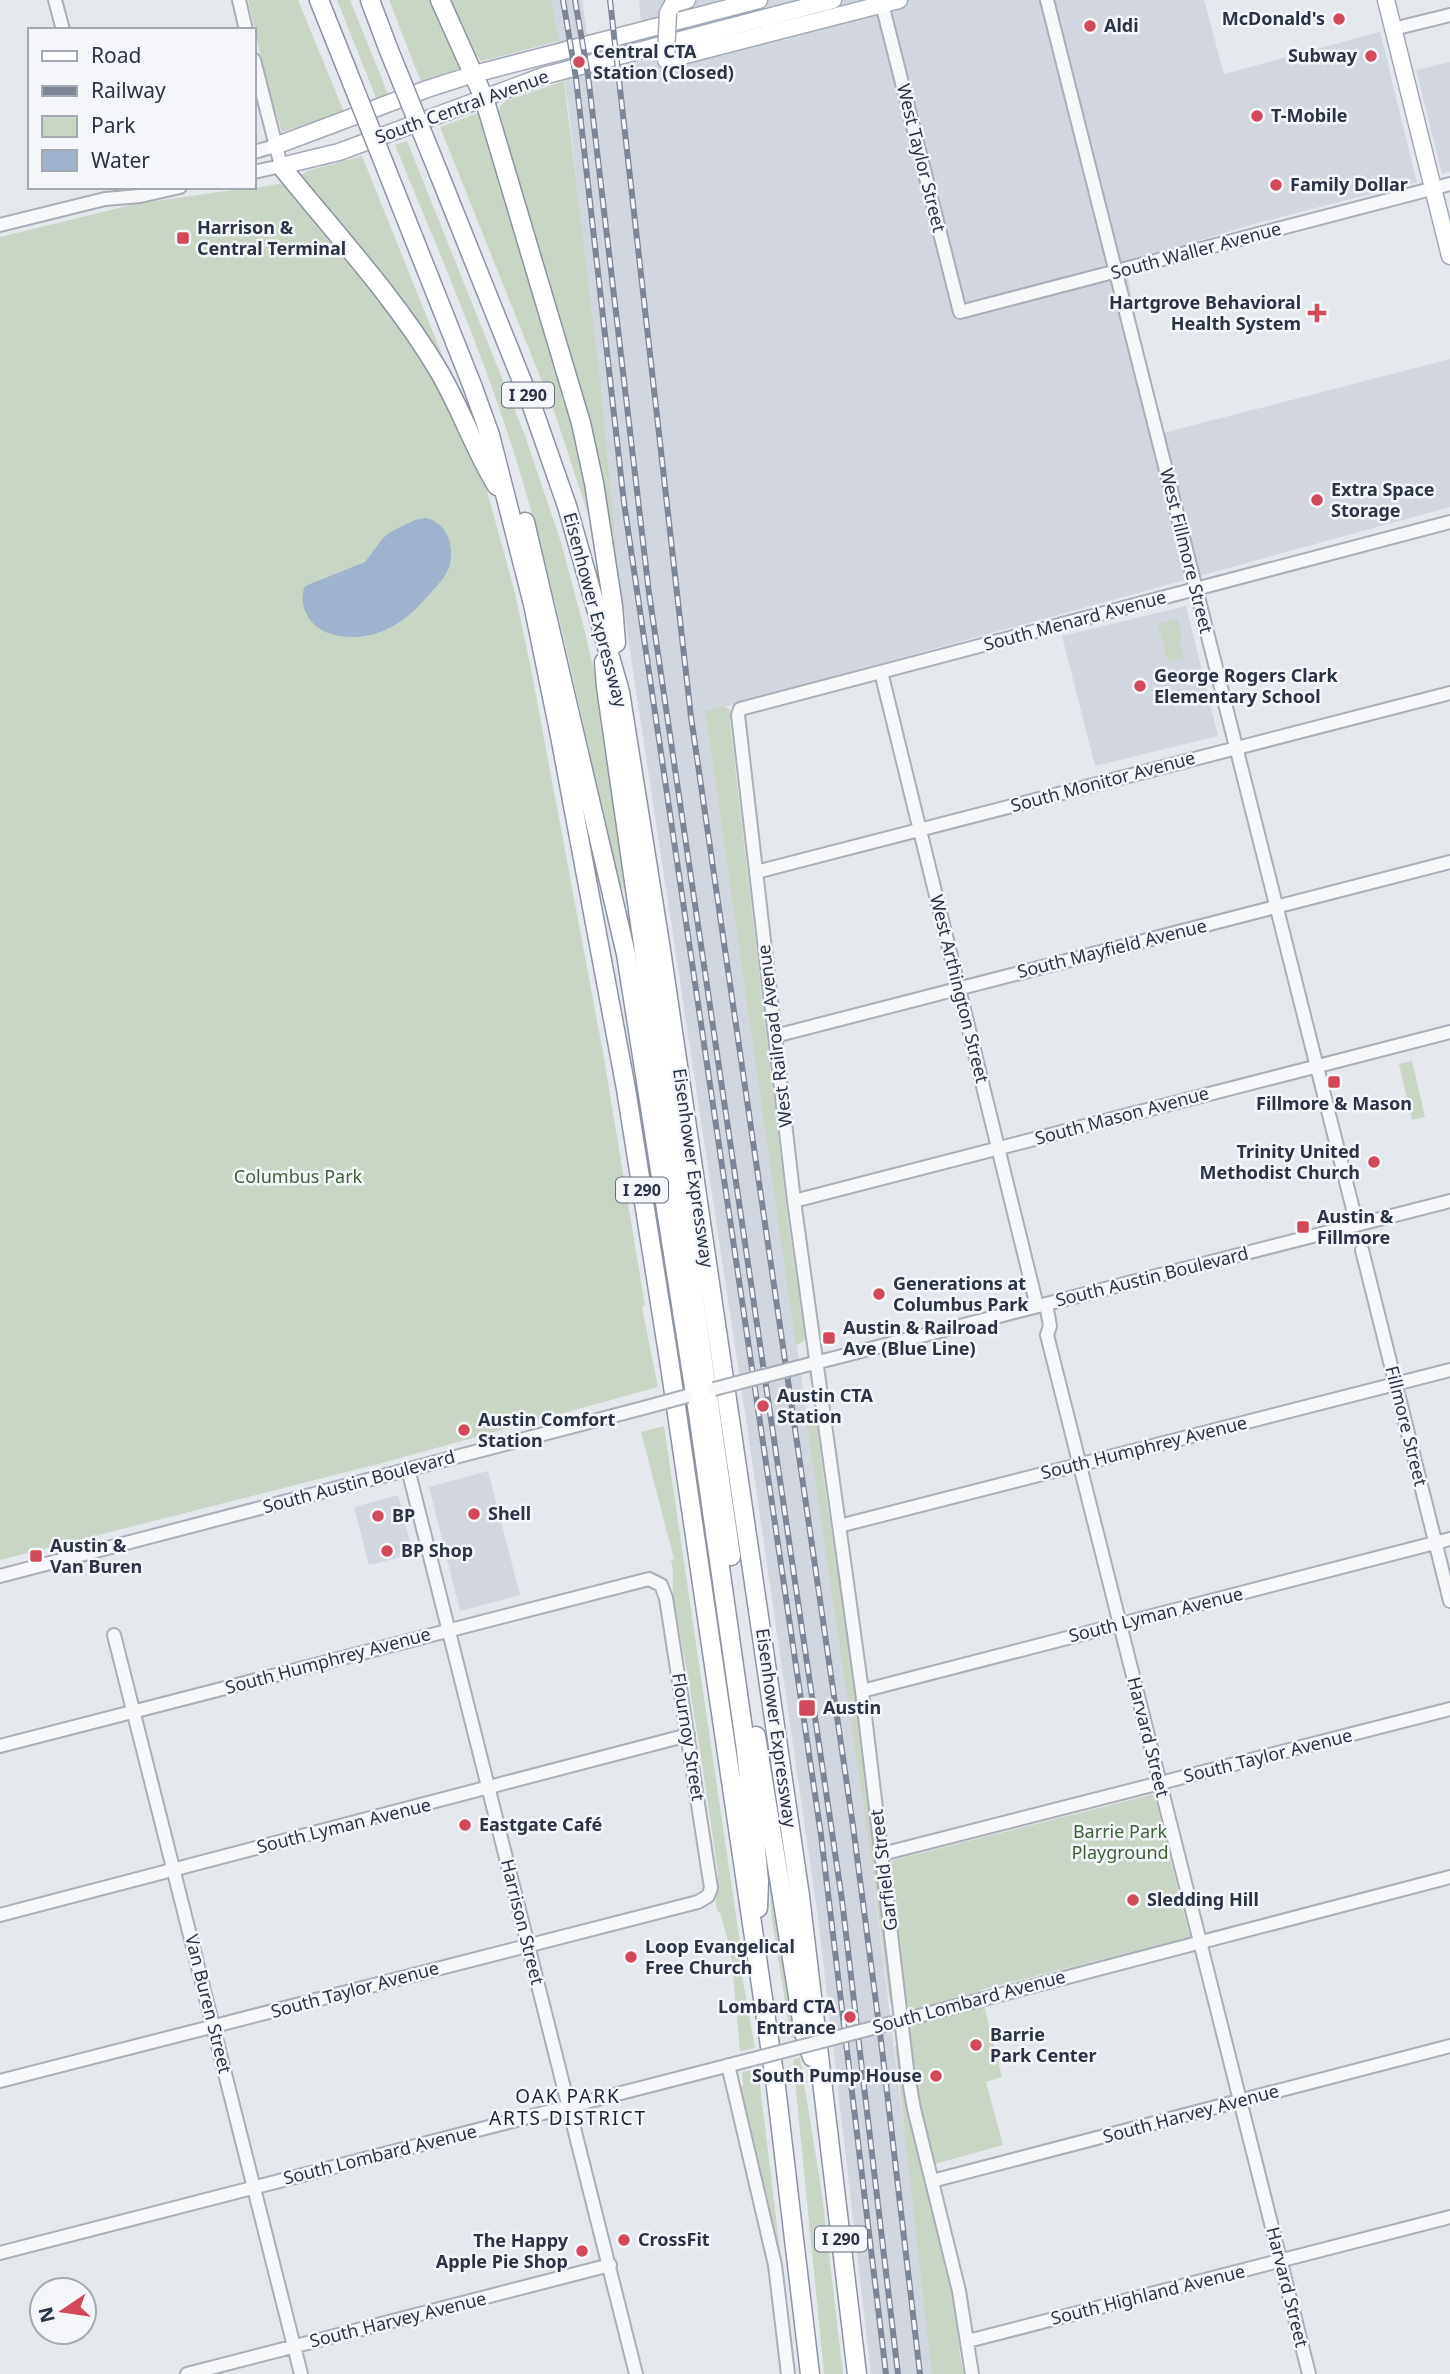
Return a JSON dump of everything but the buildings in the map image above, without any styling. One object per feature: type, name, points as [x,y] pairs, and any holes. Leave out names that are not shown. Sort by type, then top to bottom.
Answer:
[{"type":"highway","name":"I 290","points":[[319,0],[490,435],[533,604],[625,1089],[670,1366],[788,2175],[810,2374]]},
{"type":"highway","name":"Eisenhower Expressway","points":[[370,0],[533,406],[567,506],[620,692],[663,963],[794,1855],[857,2374]]},
{"type":"highway","points":[[440,0],[484,98],[581,424],[594,482],[613,606],[620,692]]},
{"type":"highway","points":[[281,166],[421,343],[459,408],[482,463],[508,503]]},
{"type":"highway","points":[[490,435],[515,489],[535,558],[621,930],[701,1393],[804,2033],[826,2104]]},
{"type":"highway","points":[[601,621],[606,687],[746,1750],[759,1881],[756,1952]]},
{"type":"main road","points":[[687,0],[673,4],[668,13],[666,60],[899,0]]},
{"type":"main road","name":"South Central Avenue","points":[[275,146],[474,74],[759,0]]},
{"type":"main road","name":"South Central Avenue","points":[[281,166],[339,152],[543,76],[833,0]]},
{"type":"main road","points":[[1386,0],[1450,256]]},
{"type":"street","points":[[55,0],[62,28]]},
{"type":"street","points":[[239,0],[246,28]]},
{"type":"street","name":"West Fillmore Street","points":[[1048,0],[1357,1225]]},
{"type":"street","name":"West Taylor Street","points":[[882,4],[960,312]]},
{"type":"street","points":[[1393,29],[1450,16]]},
{"type":"street","points":[[256,68],[281,166]]},
{"type":"street","name":"South Central Avenue","points":[[256,151],[275,146]]},
{"type":"street","name":"South Central Avenue","points":[[256,172],[281,166]]},
{"type":"street","name":"South Waller Avenue","points":[[960,312],[1450,184]]},
{"type":"street","points":[[0,225],[121,189]]},
{"type":"street","points":[[103,193],[140,196],[171,189]]},
{"type":"street","name":"South Menard Avenue","points":[[740,709],[1450,522]]},
{"type":"street","name":"West Arthington Street","points":[[881,672],[998,1148],[1042,1305]]},
{"type":"street","name":"South Monitor Avenue","points":[[756,872],[1450,693]]},
{"type":"street","name":"West Railroad Avenue","points":[[740,709],[737,723],[816,1362]]},
{"type":"street","name":"South Mayfield Avenue","points":[[775,1036],[1450,862]]},
{"type":"street","name":"South Mason Avenue","points":[[794,1201],[1450,1032]]},
{"type":"street","name":"South Austin Boulevard","points":[[0,1576],[816,1362],[1450,1201]]},
{"type":"street","name":"Fillmore Street","points":[[1362,1250],[1450,1601]]},
{"type":"street","name":"Harvard Street","points":[[1042,1305],[1050,1326],[1048,1335],[1309,2374]]},
{"type":"street","name":"Garfield Street","points":[[816,1362],[862,1691],[882,1854],[897,2021],[914,2109],[959,2291],[972,2374]]},
{"type":"street","name":"South Humphrey Avenue","points":[[839,1526],[1450,1370]]},
{"type":"street","name":"Harrison Street","points":[[408,1469],[636,2374]]},
{"type":"street","name":"South Lyman Avenue","points":[[862,1691],[1450,1539]]},
{"type":"street","name":"South Humphrey Avenue","points":[[0,1746],[642,1579],[657,1581]]},
{"type":"street","name":"Flournoy Street","points":[[657,1581],[666,1598],[711,1882],[708,1896]]},
{"type":"street","name":"Van Buren Street","points":[[114,1635],[302,2374]]},
{"type":"street","name":"South Taylor Avenue","points":[[882,1854],[1450,1709]]},
{"type":"street","name":"South Lyman Avenue","points":[[0,1915],[688,1735]]},
{"type":"street","name":"South Lombard Avenue","points":[[0,2253],[1450,1877]]},
{"type":"street","name":"South Taylor Avenue","points":[[0,2081],[698,1902],[708,1896]]},
{"type":"street","name":"South Harvey Avenue","points":[[932,2181],[1450,2046]]},
{"type":"street","points":[[728,2065],[775,2264],[788,2374]]},
{"type":"street","name":"South Highland Avenue","points":[[968,2341],[1450,2217]]},
{"type":"street","name":"South Harvey Avenue","points":[[187,2374],[610,2265]]},
{"type":"shaded area","points":[[551,0],[582,0],[593,74],[645,60],[639,0],[1204,0],[1224,74],[1380,32],[1417,182],[1261,222],[1125,263],[1159,434],[1450,359],[1450,507],[705,712],[870,1851],[903,2122],[959,2374],[871,2374],[818,1918],[618,571],[569,113]]},
{"type":"shaded area","points":[[1450,62],[1450,172],[1442,174],[1416,70]]},
{"type":"shaded area","name":"George Rogers Clark Elementary School","points":[[1186,606],[1218,736],[1095,766],[1062,636]]},
{"type":"shaded area","points":[[488,1471],[520,1595],[460,1611],[429,1487]]},
{"type":"shaded area","points":[[398,1495],[413,1554],[369,1565],[354,1507]]},
{"type":"green space","points":[[248,0],[298,0],[344,112],[282,132]]},
{"type":"green space","points":[[337,0],[350,0],[388,94],[376,98]]},
{"type":"green space","points":[[389,0],[430,0],[460,68],[421,82]]},
{"type":"green space","points":[[450,0],[551,0],[559,41],[482,61],[468,42]]},
{"type":"green space","points":[[564,81],[600,381],[618,571],[605,515],[608,514],[593,430],[499,113],[500,106],[506,101]]},
{"type":"green space","points":[[478,113],[574,430],[593,513],[588,514],[555,414],[440,127]]},
{"type":"green space","points":[[407,141],[524,433],[561,542],[600,697],[626,888],[620,889],[572,672],[531,509],[488,377],[395,145]]},
{"type":"green space","points":[[362,156],[445,362],[440,364],[300,176],[307,171]]},
{"type":"green space","name":"Columbus Park","points":[[283,183],[290,187],[406,336],[471,447],[486,487],[515,593],[531,669],[604,1058],[645,1306],[642,1307],[658,1387],[382,1463],[0,1560],[0,237],[135,204]]},
{"type":"green space","points":[[1178,619],[1183,658],[1168,662],[1158,624]]},
{"type":"green space","points":[[725,706],[731,711],[730,722],[788,1221],[805,1338],[796,1345],[705,711]]},
{"type":"green space","points":[[1412,1061],[1425,1117],[1412,1120],[1399,1064]]},
{"type":"green space","points":[[815,1409],[859,1710],[890,2003],[805,1410]]},
{"type":"green space","points":[[664,1426],[743,1963],[740,1964],[755,2048],[740,2051],[731,1952],[717,1907],[718,1873],[673,1597],[671,1560],[674,1559],[641,1432]]},
{"type":"green space","name":"Barrie Park Playground","points":[[1154,1794],[1190,1937],[980,1990],[1002,2077],[986,2082],[1003,2145],[931,2165],[916,2110],[908,2030],[914,2023],[911,2008],[904,2004],[890,1864],[893,1860]]},
{"type":"green space","points":[[769,1879],[796,2037],[791,2038],[772,1920]]},
{"type":"green space","points":[[895,2046],[913,2138],[951,2289],[964,2374],[932,2374]]},
{"type":"green space","points":[[800,2058],[822,2194],[843,2374],[824,2374],[793,2059]]},
{"type":"green space","points":[[758,2069],[795,2374],[782,2276],[739,2087],[743,2086],[742,2072]]},
{"type":"water","points":[[426,518],[440,525],[445,531],[449,538],[451,554],[446,574],[419,606],[389,628],[365,636],[335,635],[314,624],[303,604],[305,586],[365,562],[383,538],[392,531]]},
{"type":"railway","points":[[563,0],[576,78],[624,503],[821,1835],[886,2374]]},
{"type":"railway","points":[[575,0],[588,75],[649,593],[842,1900],[898,2374]]},
{"type":"railway","points":[[610,0],[691,717],[853,1826],[920,2374]]},
{"type":"place","name":"McDonald's","points":[[1339,19]]},
{"type":"place","name":"Aldi","points":[[1090,26]]},
{"type":"place","name":"Subway","points":[[1371,56]]},
{"type":"place","name":"Central CTA Station (Closed)","points":[[579,62]]},
{"type":"place","name":"T-Mobile","points":[[1257,116]]},
{"type":"place","name":"Family Dollar","points":[[1276,185]]},
{"type":"place","name":"Harrison & Central Terminal","points":[[183,238]]},
{"type":"place","name":"Hartgrove Behavioral Health System","points":[[1317,313]]},
{"type":"place","name":"Extra Space Storage","points":[[1317,500]]},
{"type":"place","name":"George Rogers Clark Elementary School","points":[[1140,686]]},
{"type":"place","name":"Fillmore & Mason","points":[[1334,1082]]},
{"type":"place","name":"Trinity United Methodist Church","points":[[1374,1162]]},
{"type":"place","name":"Austin & Fillmore","points":[[1303,1227]]},
{"type":"place","name":"Generations at Columbus Park","points":[[879,1294]]},
{"type":"place","name":"Austin & Railroad Ave (Blue Line)","points":[[829,1338]]},
{"type":"place","name":"Austin CTA Station","points":[[763,1406]]},
{"type":"place","name":"Austin Comfort Station","points":[[464,1430]]},
{"type":"place","name":"Shell","points":[[474,1514]]},
{"type":"place","name":"BP","points":[[378,1516]]},
{"type":"place","name":"BP Shop","points":[[387,1551]]},
{"type":"place","name":"Austin & Van Buren","points":[[36,1556]]},
{"type":"place","name":"Austin","points":[[807,1708]]},
{"type":"place","name":"Eastgate Café","points":[[465,1825]]},
{"type":"place","name":"Sledding Hill","points":[[1133,1900]]},
{"type":"place","name":"Loop Evangelical Free Church","points":[[631,1957]]},
{"type":"place","name":"Lombard CTA Entrance","points":[[850,2017]]},
{"type":"place","name":"Barrie Park Center","points":[[976,2045]]},
{"type":"place","name":"South Pump House","points":[[936,2076]]},
{"type":"place","name":"CrossFit","points":[[624,2240]]},
{"type":"place","name":"The Happy Apple Pie Shop","points":[[582,2251]]},
{"type":"district","name":"OAK PARK ARTS DISTRICT","points":[[568,2107]]}]
